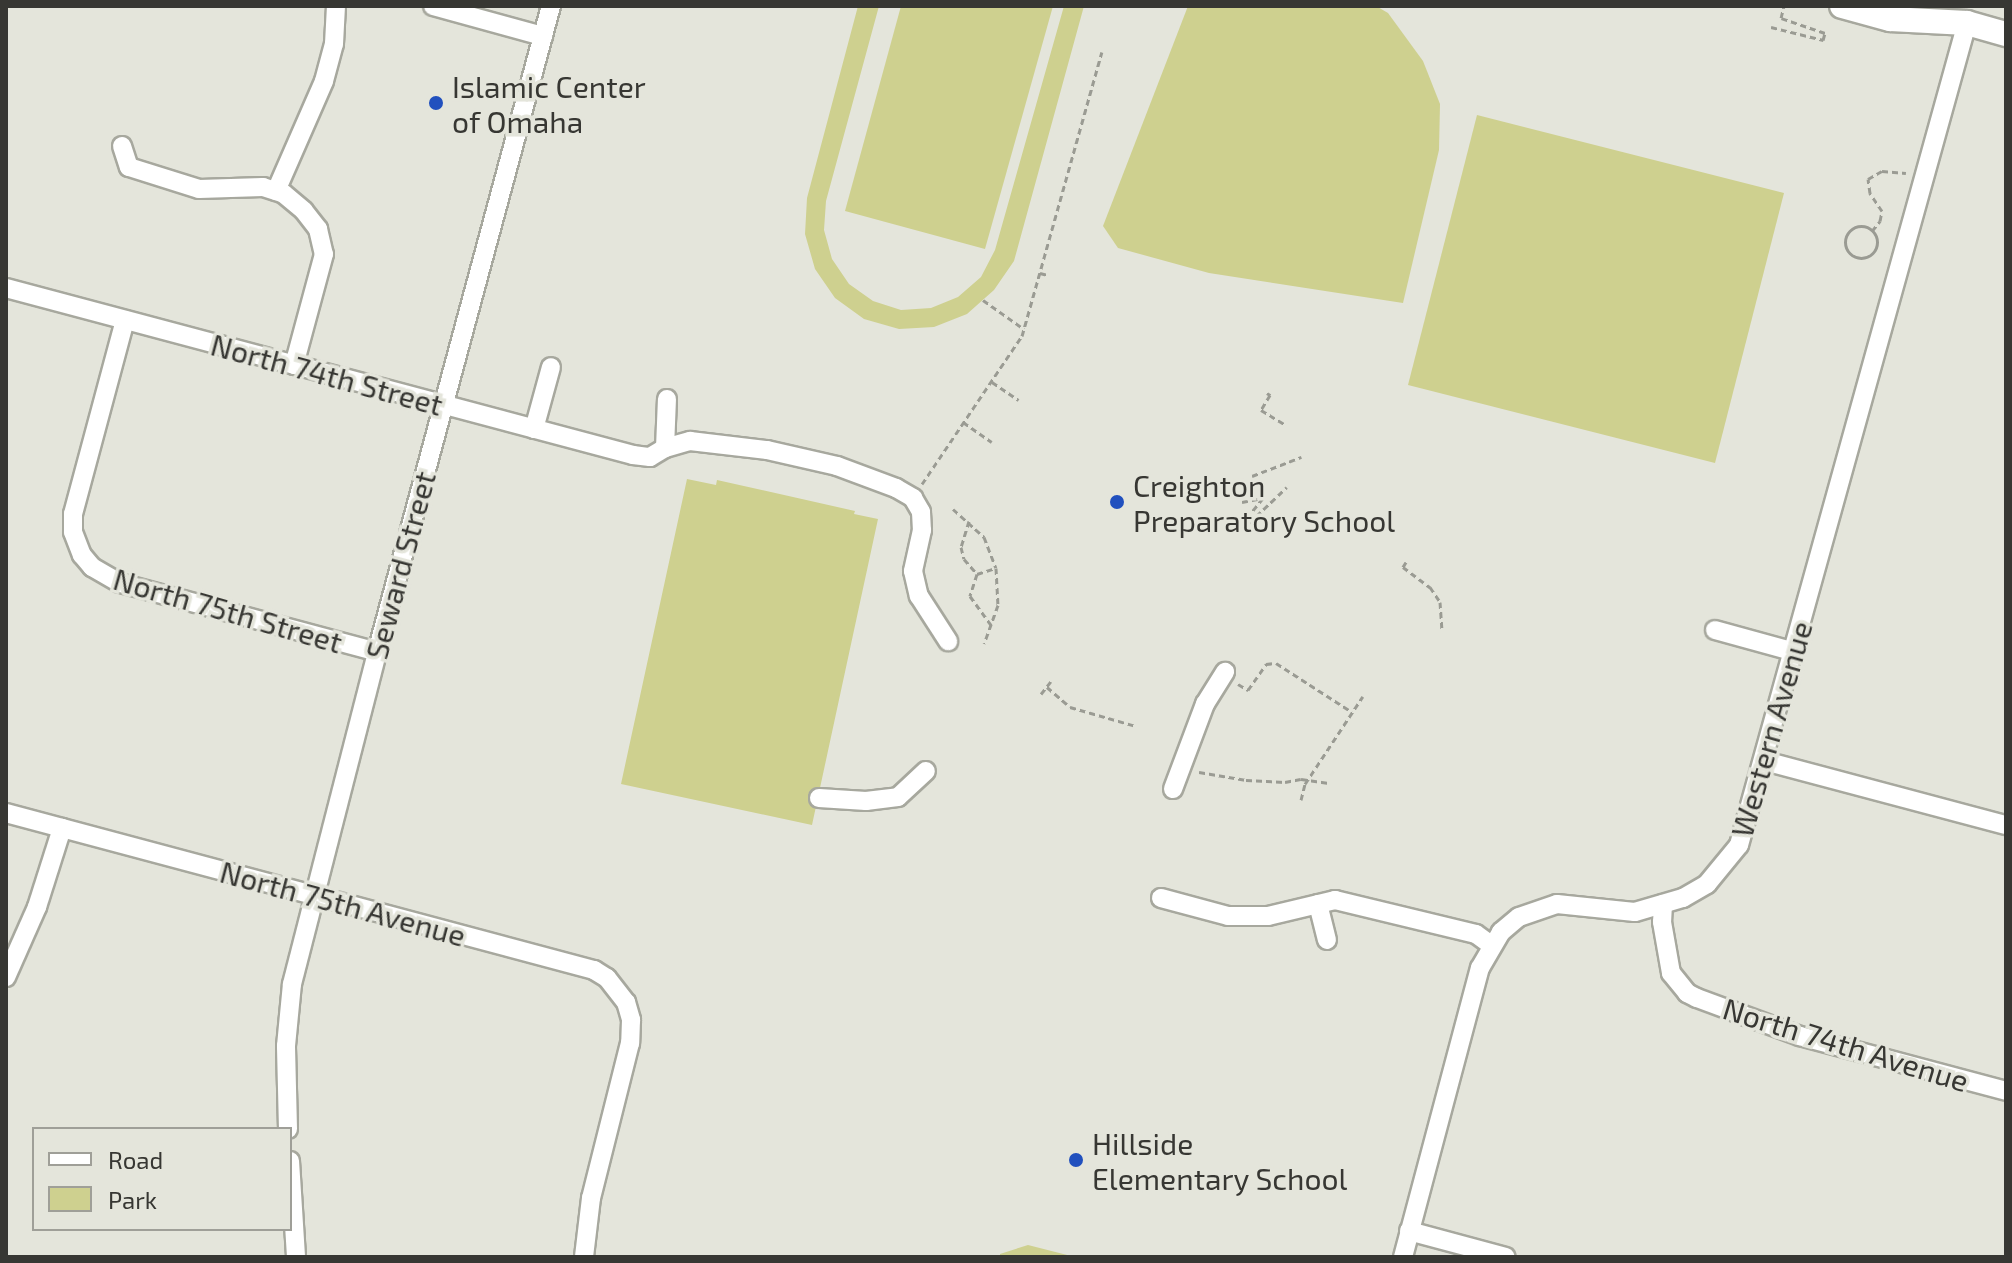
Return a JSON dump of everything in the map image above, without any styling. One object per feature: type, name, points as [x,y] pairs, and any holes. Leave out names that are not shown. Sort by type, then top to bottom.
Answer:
[{"type":"main road","points":[[1842,6],[1967,23],[2006,34]]},
{"type":"main road","points":[[1933,6],[1967,23]]},
{"type":"street","points":[[276,191],[324,81],[334,44],[336,6]]},
{"type":"street","points":[[433,6],[543,36]]},
{"type":"street","name":"Seward Street","points":[[288,1127],[288,1013],[313,894],[551,6]]},
{"type":"street","name":"Western Avenue","points":[[1403,1257],[1480,968],[1491,945],[1519,917],[1536,908],[1569,903],[1635,912],[1695,891],[1725,867],[1746,828],[1967,23]]},
{"type":"street","points":[[122,146],[129,167],[199,189],[241,186],[276,191],[304,211],[318,229],[324,254],[294,365]]},
{"type":"street","name":"North 74th Street","points":[[6,288],[534,429],[657,453]]},
{"type":"street","name":"North 75th Street","points":[[125,320],[73,514],[73,532],[82,555],[105,577],[377,652]]},
{"type":"street","points":[[534,429],[551,367]]},
{"type":"street","points":[[657,453],[667,399]]},
{"type":"street","points":[[657,453],[690,441],[767,450],[837,466],[896,488],[913,498],[921,512],[922,530],[913,571],[919,596],[948,641]]},
{"type":"street","points":[[1715,630],[1795,652]]},
{"type":"street","points":[[1173,789],[1205,704],[1222,676]]},
{"type":"street","points":[[1765,761],[2006,825]]},
{"type":"street","points":[[819,798],[893,799],[926,771]]},
{"type":"street","name":"North 75th Avenue","points":[[6,813],[594,970],[616,986],[626,1002],[631,1020],[630,1043],[593,1186],[584,1257]]},
{"type":"street","points":[[6,977],[37,907],[62,828]]},
{"type":"street","points":[[1161,898],[1228,916],[1268,916],[1335,900],[1362,904],[1476,934],[1491,945]]},
{"type":"street","points":[[1318,904],[1327,940]]},
{"type":"street","name":"North 74th Avenue","points":[[1663,904],[1662,922],[1671,973],[1687,993],[1800,1036],[2006,1091]]},
{"type":"street","points":[[292,1193],[296,1257]]},
{"type":"street","points":[[1409,1231],[1506,1257]]},
{"type":"path","points":[[1771,27],[1823,40],[1825,33],[1781,18],[1784,6]]},
{"type":"path","points":[[917,490],[1024,329],[1102,52]]},
{"type":"path","points":[[1872,231],[1880,221],[1882,211],[1870,193],[1868,179],[1882,171],[1906,173]]},
{"type":"path","points":[[1862,226],[1872,231],[1876,245],[1871,254],[1862,258],[1852,255],[1846,247],[1846,237],[1852,229],[1862,226]]},
{"type":"path","points":[[1876,245],[1886,248]]},
{"type":"path","points":[[1040,273],[1048,275]]},
{"type":"path","points":[[983,300],[1024,329]]},
{"type":"path","points":[[991,382],[1019,400]]},
{"type":"path","points":[[1267,393],[1270,395],[1261,410],[1286,425]]},
{"type":"path","points":[[963,422],[992,442]]},
{"type":"path","points":[[1252,476],[1301,457]]},
{"type":"path","points":[[1242,502],[1263,498],[1246,519],[1249,523],[1287,487]]},
{"type":"path","points":[[953,509],[984,537],[996,568],[999,593],[984,644]]},
{"type":"path","points":[[969,521],[962,554],[977,574]]},
{"type":"path","points":[[1406,562],[1403,567],[1430,587],[1440,602],[1442,631]]},
{"type":"path","points":[[977,574],[996,568]]},
{"type":"path","points":[[977,574],[970,596],[991,625]]},
{"type":"path","points":[[1222,676],[1231,687],[1237,683],[1248,690],[1266,664],[1276,663],[1352,712]]},
{"type":"path","points":[[1041,694],[1051,681]]},
{"type":"path","points":[[1047,687],[1070,707],[1136,726]]},
{"type":"path","points":[[1301,800],[1308,779],[1363,696]]},
{"type":"path","points":[[1191,778],[1199,771],[1246,780],[1308,779],[1329,783]]},
{"type":"green space","points":[[858,6],[879,6],[826,201],[824,230],[832,259],[849,284],[873,301],[901,310],[931,308],[958,297],[981,277],[995,250],[1064,6],[1084,6],[1014,261],[994,290],[967,314],[934,327],[899,329],[864,319],[835,298],[815,269],[805,234],[807,198]]},
{"type":"green space","points":[[901,6],[1053,6],[985,249],[845,211]]},
{"type":"green space","points":[[1188,6],[1376,6],[1388,13],[1423,61],[1440,104],[1439,150],[1403,303],[1209,273],[1118,248],[1103,226]]},
{"type":"green space","points":[[1477,115],[1784,193],[1715,463],[1408,385]]},
{"type":"green space","points":[[687,479],[716,485],[717,480],[878,519],[812,825],[621,784]]},
{"type":"green space","points":[[1028,1245],[1075,1257],[1000,1257],[1000,1254]]},
{"type":"place","name":"Islamic Center of Omaha","points":[[436,103]]},
{"type":"place","name":"Creighton Preparatory School","points":[[1117,502]]},
{"type":"place","name":"Hillside Elementary School","points":[[1076,1160]]}]
